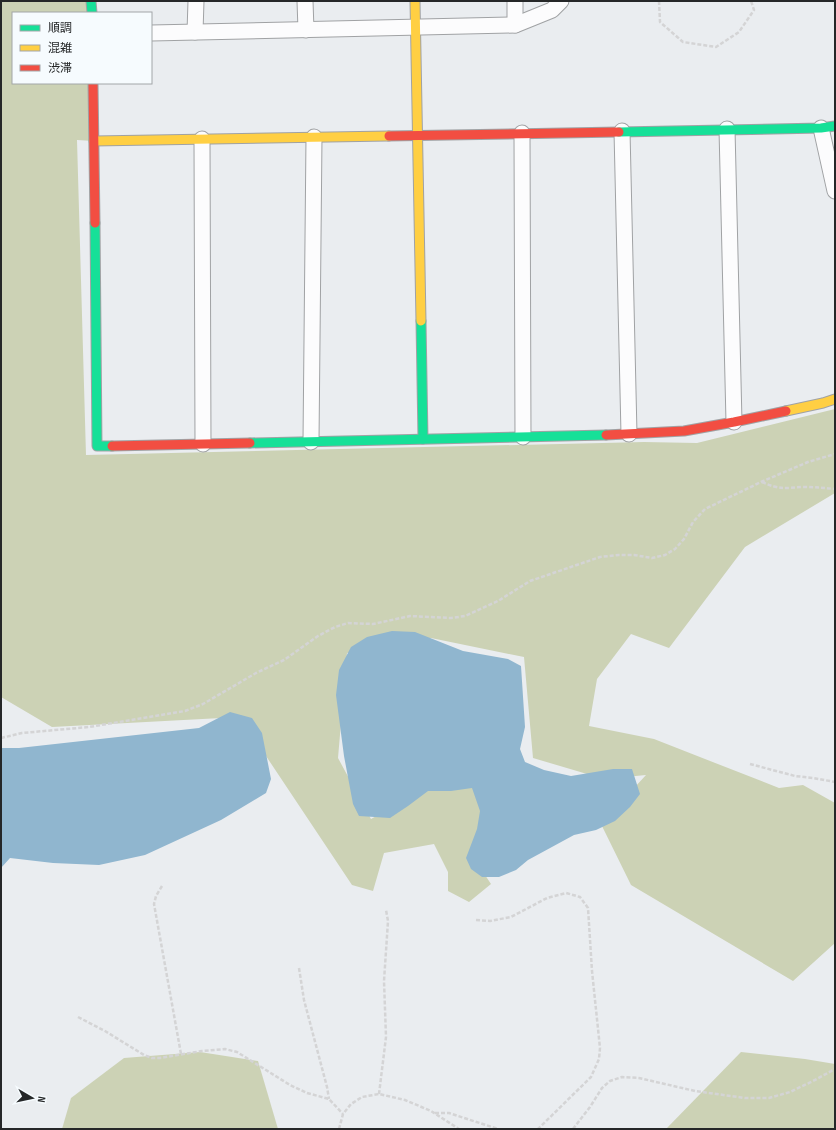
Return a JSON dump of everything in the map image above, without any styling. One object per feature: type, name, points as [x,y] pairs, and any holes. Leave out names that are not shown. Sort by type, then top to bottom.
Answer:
[{"type":"street","points":[[91,1],[92,12]]},
{"type":"street","points":[[195,32],[196,1]]},
{"type":"street","points":[[305,1],[306,30]]},
{"type":"street","points":[[415,1],[423,439]]},
{"type":"street","points":[[515,1],[515,25]]},
{"type":"street","points":[[152,33],[515,25],[552,10],[561,1]]},
{"type":"street","points":[[93,84],[97,446],[523,437],[684,431],[734,422],[823,403],[835,399]]},
{"type":"street","points":[[94,141],[828,127],[835,191]]},
{"type":"street","points":[[726,129],[734,422]]},
{"type":"street","points":[[622,131],[629,434]]},
{"type":"street","points":[[522,133],[523,437]]},
{"type":"street","points":[[311,442],[314,137]]},
{"type":"street","points":[[202,139],[203,444]]},
{"type":"path","points":[[659,1],[660,22],[683,42],[716,47],[739,32],[754,10],[751,1]]},
{"type":"path","points":[[1,738],[22,734],[89,727],[185,711],[203,704],[256,673],[284,660],[318,636],[335,627],[348,623],[373,624],[410,616],[451,618],[465,616],[498,601],[530,580],[600,557],[634,555],[652,558],[664,555],[675,549],[684,538],[693,522],[705,509],[761,482],[808,462],[835,454]]},
{"type":"path","points":[[761,482],[782,489],[818,487],[835,489]]},
{"type":"path","points":[[750,764],[795,776],[835,782]]},
{"type":"path","points":[[162,886],[156,896],[154,904],[181,1054]]},
{"type":"path","points":[[476,920],[490,921],[511,917],[548,898],[566,893],[580,897],[588,908],[592,972],[600,1041],[599,1059],[591,1077],[538,1129]]},
{"type":"path","points":[[380,1094],[386,1038],[384,981],[388,921],[386,910]]},
{"type":"path","points":[[299,968],[304,1000],[329,1099]]},
{"type":"path","points":[[78,1017],[105,1031],[144,1055],[152,1058],[225,1049],[236,1052],[290,1085],[307,1093],[329,1099],[344,1114]]},
{"type":"path","points":[[573,1129],[602,1088],[610,1081],[622,1077],[639,1078],[695,1091],[745,1098],[769,1098],[790,1092],[835,1069]]},
{"type":"path","points":[[339,1129],[344,1114],[351,1104],[362,1098],[380,1094],[405,1100],[434,1113],[459,1129]]},
{"type":"path","points":[[434,1113],[449,1113],[498,1129]]},
{"type":"green space","points":[[1,1],[91,1],[92,12],[12,12],[12,84],[93,84],[94,141],[77,140],[86,455],[644,442],[697,443],[835,409],[835,493],[745,547],[669,648],[631,634],[597,679],[589,726],[654,739],[779,788],[803,785],[835,803],[835,943],[793,981],[631,885],[601,824],[646,775],[604,779],[533,758],[524,657],[431,638],[347,653],[338,758],[371,819],[427,788],[476,786],[485,823],[475,860],[491,884],[469,902],[448,891],[448,872],[434,844],[384,853],[373,891],[352,885],[240,717],[52,727],[1,697]]},
{"type":"green space","points":[[200,1052],[258,1061],[278,1129],[62,1129],[71,1098],[124,1058]]},
{"type":"green space","points":[[741,1052],[835,1064],[835,1129],[666,1129]]},
{"type":"water","points":[[392,631],[415,632],[463,651],[508,659],[521,666],[525,727],[520,749],[525,762],[544,770],[571,776],[613,769],[632,769],[640,794],[630,807],[615,821],[596,830],[574,835],[528,860],[516,870],[499,877],[482,877],[471,869],[466,858],[477,829],[480,811],[472,788],[451,791],[428,791],[390,818],[359,816],[353,804],[344,756],[336,695],[339,670],[351,647],[367,637]]},
{"type":"water","points":[[230,712],[252,718],[262,733],[271,779],[266,793],[221,820],[145,855],[99,865],[53,863],[10,858],[1,868],[1,748],[19,748],[199,728]]},
{"type":"traffic: fast","points":[[91,1],[92,12]]},
{"type":"traffic: fast","points":[[619,132],[821,128],[835,126]]},
{"type":"traffic: fast","points":[[95,223],[97,446],[112,446]]},
{"type":"traffic: fast","points":[[421,321],[423,439]]},
{"type":"traffic: fast","points":[[250,443],[606,435]]},
{"type":"traffic: slow","points":[[415,1],[421,321]]},
{"type":"traffic: slow","points":[[94,141],[389,136]]},
{"type":"traffic: slow","points":[[786,411],[835,399]]},
{"type":"traffic: jam","points":[[93,84],[95,223]]},
{"type":"traffic: jam","points":[[389,136],[619,132]]},
{"type":"traffic: jam","points":[[606,435],[684,431],[786,411]]},
{"type":"traffic: jam","points":[[112,446],[250,443]]}]
